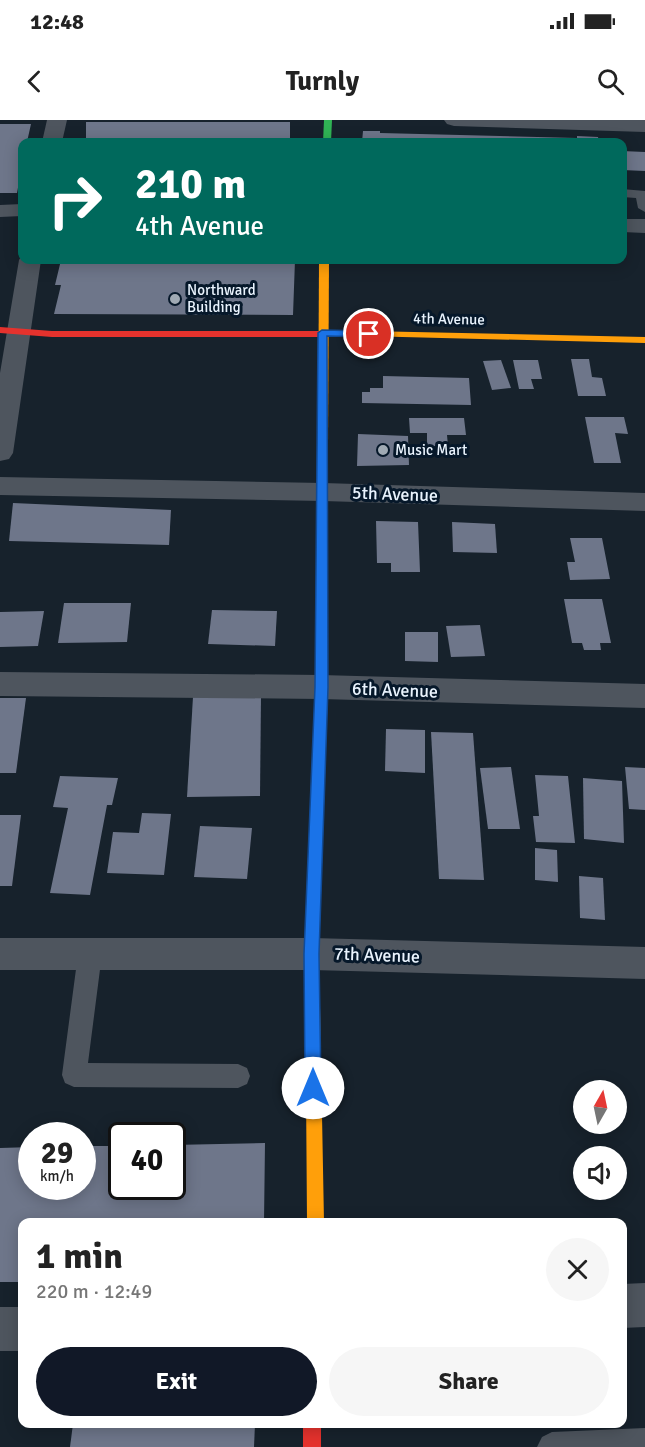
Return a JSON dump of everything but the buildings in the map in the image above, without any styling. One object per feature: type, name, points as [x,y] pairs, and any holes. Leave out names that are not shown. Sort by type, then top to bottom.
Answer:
[{"type":"street","points":[[53,138],[57,120]]},
{"type":"street","points":[[327,138],[328,120]]},
{"type":"street","points":[[454,120],[645,126]]},
{"type":"street","points":[[0,211],[18,210]]},
{"type":"street","points":[[627,225],[645,226]]},
{"type":"street","points":[[0,453],[9,331],[29,264]]},
{"type":"street","points":[[315,1218],[312,954],[321,687],[324,264]]},
{"type":"street","name":"4th Avenue","points":[[9,331],[52,334],[322,333],[645,340]]},
{"type":"street","name":"5th Avenue","points":[[0,486],[323,492],[645,502]]},
{"type":"street","name":"6th Avenue","points":[[0,684],[321,687],[645,696]]},
{"type":"street","name":"7th Avenue","points":[[0,954],[312,954],[645,963]]},
{"type":"street","points":[[627,1306],[645,1305]]},
{"type":"street","points":[[0,1329],[18,1329]]},
{"type":"street","points":[[312,1428],[312,1447]]},
{"type":"lane","points":[[627,193],[642,194],[645,208]]},
{"type":"lane","points":[[90,954],[74,1075],[238,1076]]},
{"type":"lane","points":[[552,1447],[645,1443]]},
{"type":"traffic: fast","points":[[327,138],[328,120]]},
{"type":"traffic: fast","points":[[321,697],[323,445]]},
{"type":"traffic: slow","points":[[323,445],[324,264]]},
{"type":"traffic: slow","points":[[366,334],[645,340]]},
{"type":"traffic: slow","points":[[315,1218],[312,954],[321,697]]},
{"type":"traffic: jam","points":[[0,330],[52,334],[366,334]]},
{"type":"traffic: jam","points":[[312,1428],[312,1447]]},
{"type":"place","name":"Northward Building","points":[[175,299]]},
{"type":"place","name":"Music Mart","points":[[383,450]]},
{"type":"route","points":[[313,1088],[312,954],[321,687],[322,333],[369,334]]}]
